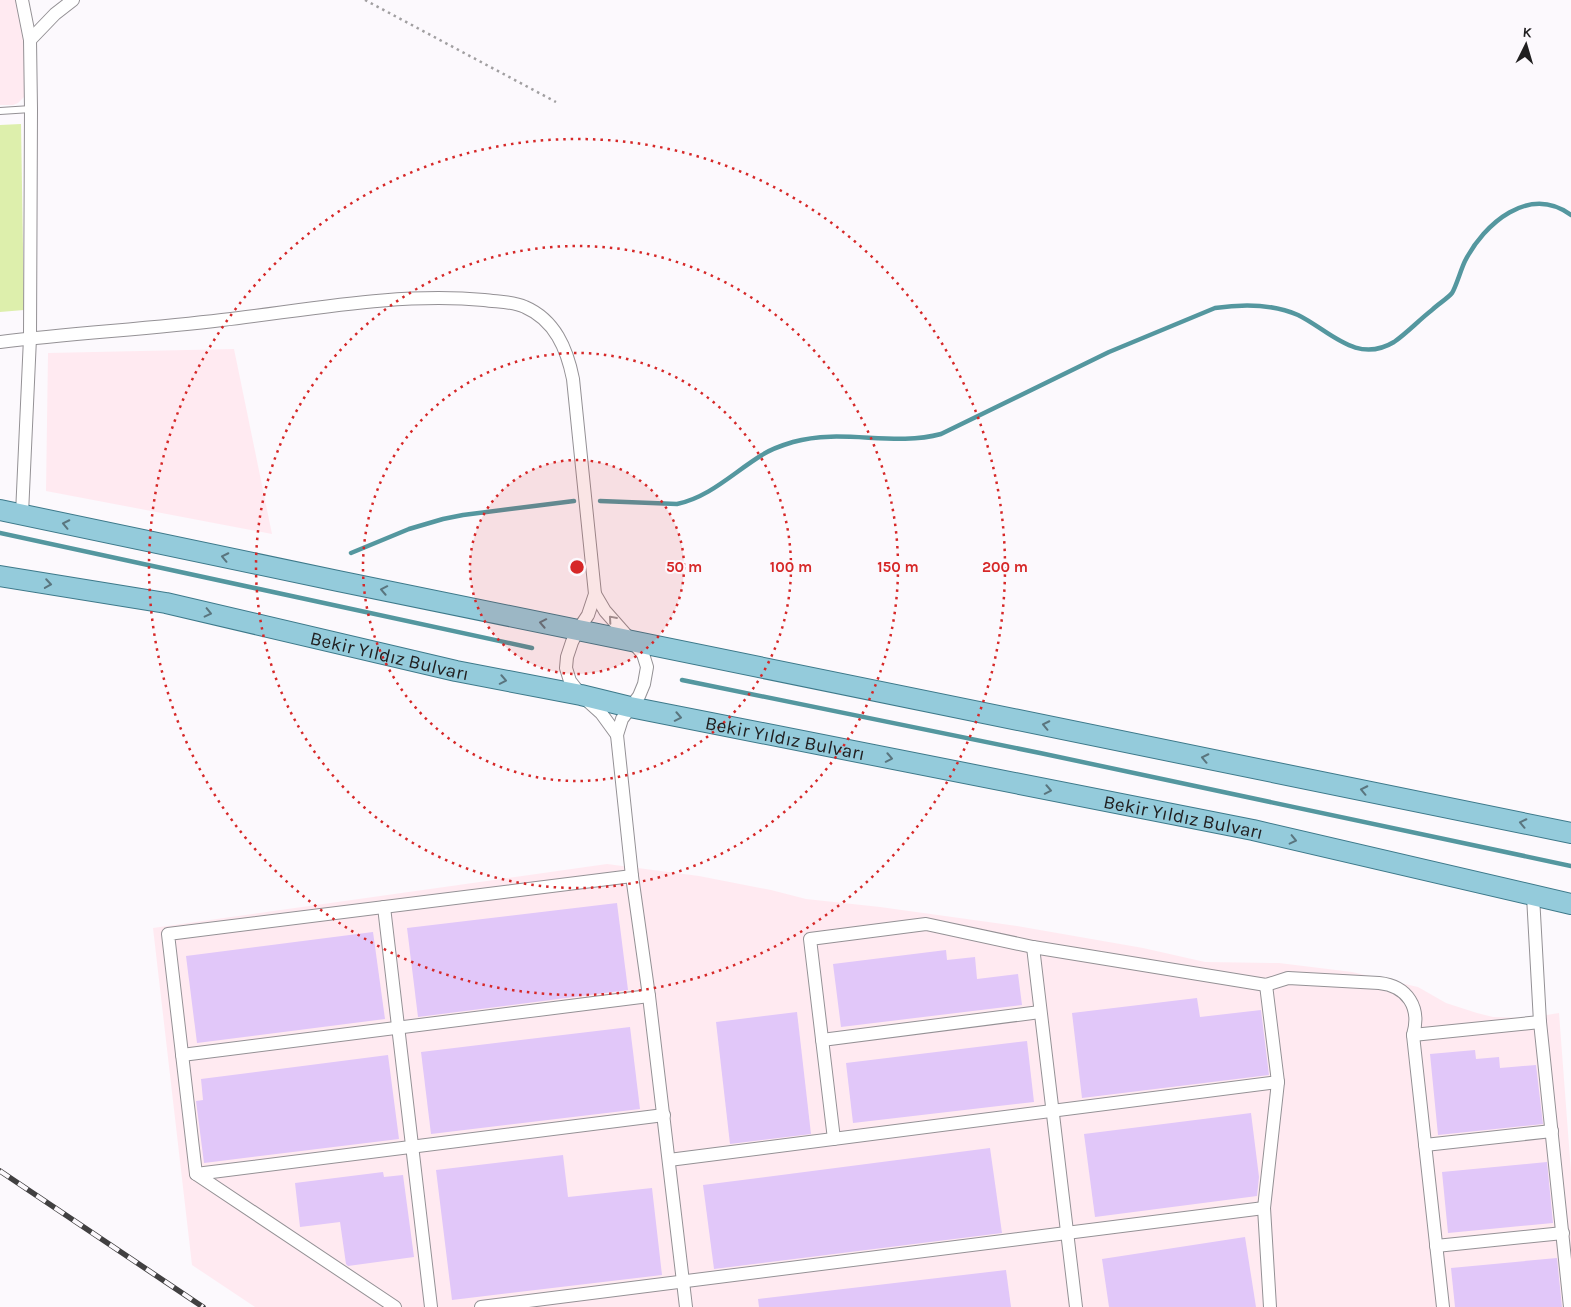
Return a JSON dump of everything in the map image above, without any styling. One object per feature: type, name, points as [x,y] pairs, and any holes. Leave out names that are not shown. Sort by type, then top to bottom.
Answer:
[{"type":"main road","points":[[0,510],[1571,833]]},
{"type":"main road","name":"Bekir Yıldız Bulvarı","points":[[0,576],[166,603],[456,670],[581,695],[630,707],[1254,830],[1571,904]]},
{"type":"street","points":[[22,0],[30,40],[30,338],[22,514]]},
{"type":"street","points":[[30,40],[55,14],[73,0]]},
{"type":"street","points":[[0,342],[224,320],[308,308],[408,300],[458,298],[514,303],[524,306],[543,318],[554,330],[571,367],[594,594],[588,616],[578,630],[566,668],[570,681],[581,695],[601,713],[617,736]]},
{"type":"street","points":[[594,594],[605,611],[644,654],[647,667],[644,684],[639,696],[622,719],[617,736],[632,876],[664,1115],[686,1307]]},
{"type":"street","points":[[395,1307],[196,1174],[168,934],[632,876]]},
{"type":"street","points":[[1533,896],[1540,1022],[1570,1307]]},
{"type":"street","points":[[384,907],[432,1307]]},
{"type":"street","points":[[834,1139],[810,939],[926,924],[1033,947],[1266,986],[1288,978],[1392,985],[1405,994],[1414,1009],[1416,1018],[1413,1035],[1442,1307]]},
{"type":"street","points":[[1033,947],[1076,1307]]},
{"type":"street","points":[[1266,986],[1278,1082],[1264,1208],[1270,1307]]},
{"type":"street","points":[[182,1055],[649,996]]},
{"type":"street","points":[[822,1040],[1040,1012]]},
{"type":"street","points":[[1413,1035],[1540,1022]]},
{"type":"street","points":[[669,1160],[1278,1082]]},
{"type":"street","points":[[196,1174],[664,1115]]},
{"type":"street","points":[[1425,1145],[1552,1132]]},
{"type":"street","points":[[481,1307],[1264,1208]]},
{"type":"street","points":[[1436,1246],[1563,1233]]},
{"type":"lane","points":[[0,111],[30,109]]},
{"type":"path","points":[[365,0],[556,102]]},
{"type":"shaded area","points":[[0,0],[18,0],[28,49],[25,96],[13,105],[0,105]]},
{"type":"shaded area","points":[[234,349],[272,534],[46,491],[48,353]]},
{"type":"shaded area","points":[[607,864],[699,876],[806,899],[1017,926],[1143,948],[1205,962],[1279,963],[1352,972],[1418,987],[1446,1003],[1493,1017],[1528,1018],[1559,1013],[1571,1172],[1571,1307],[255,1307],[192,1265],[153,928]]},
{"type":"green space","points":[[21,124],[24,310],[0,312],[0,125]]},
{"type":"building","points":[[617,903],[628,990],[418,1017],[407,928]]},
{"type":"building","points":[[373,932],[385,1019],[197,1043],[186,956]]},
{"type":"building","points":[[946,950],[947,960],[975,957],[977,979],[1018,974],[1022,1005],[841,1027],[833,964]]},
{"type":"building","points":[[1197,998],[1200,1017],[1261,1010],[1269,1075],[1082,1098],[1072,1013]]},
{"type":"building","points":[[797,1012],[811,1134],[730,1144],[716,1022]]},
{"type":"building","points":[[630,1027],[640,1109],[431,1134],[421,1052]]},
{"type":"building","points":[[1027,1041],[1034,1102],[853,1123],[846,1063]]},
{"type":"building","points":[[1475,1050],[1476,1059],[1499,1057],[1500,1068],[1536,1065],[1543,1124],[1438,1135],[1430,1054]]},
{"type":"building","points":[[388,1055],[399,1139],[204,1163],[196,1101],[203,1100],[201,1079]]},
{"type":"building","points":[[1251,1113],[1259,1177],[1257,1196],[1095,1217],[1084,1134]]},
{"type":"building","points":[[990,1148],[1002,1233],[714,1269],[703,1185]]},
{"type":"building","points":[[563,1155],[568,1197],[652,1188],[662,1275],[452,1300],[436,1170]]},
{"type":"building","points":[[1547,1162],[1553,1223],[1448,1233],[1442,1172]]},
{"type":"building","points":[[383,1172],[384,1177],[403,1175],[414,1257],[348,1266],[346,1264],[340,1222],[300,1227],[295,1183]]},
{"type":"building","points":[[1245,1237],[1256,1307],[1109,1307],[1102,1259]]},
{"type":"building","points":[[1557,1258],[1562,1307],[1455,1307],[1451,1268]]},
{"type":"building","points":[[1006,1270],[1011,1307],[759,1307],[758,1299]]},
{"type":"waterway","points":[[600,501],[677,504],[689,501],[711,490],[769,451],[793,442],[811,438],[905,439],[941,434],[1109,352],[1215,308],[1247,306],[1268,307],[1288,311],[1355,348],[1367,350],[1380,348],[1394,342],[1452,293],[1473,247],[1496,222],[1509,212],[1524,206],[1539,204],[1555,207],[1571,215]]},
{"type":"waterway","points":[[351,553],[409,529],[443,519],[574,501]]},
{"type":"waterway","points":[[0,533],[532,648]]},
{"type":"waterway","points":[[682,680],[1040,753],[1571,866]]},
{"type":"railway","points":[[0,1171],[203,1307]]}]
